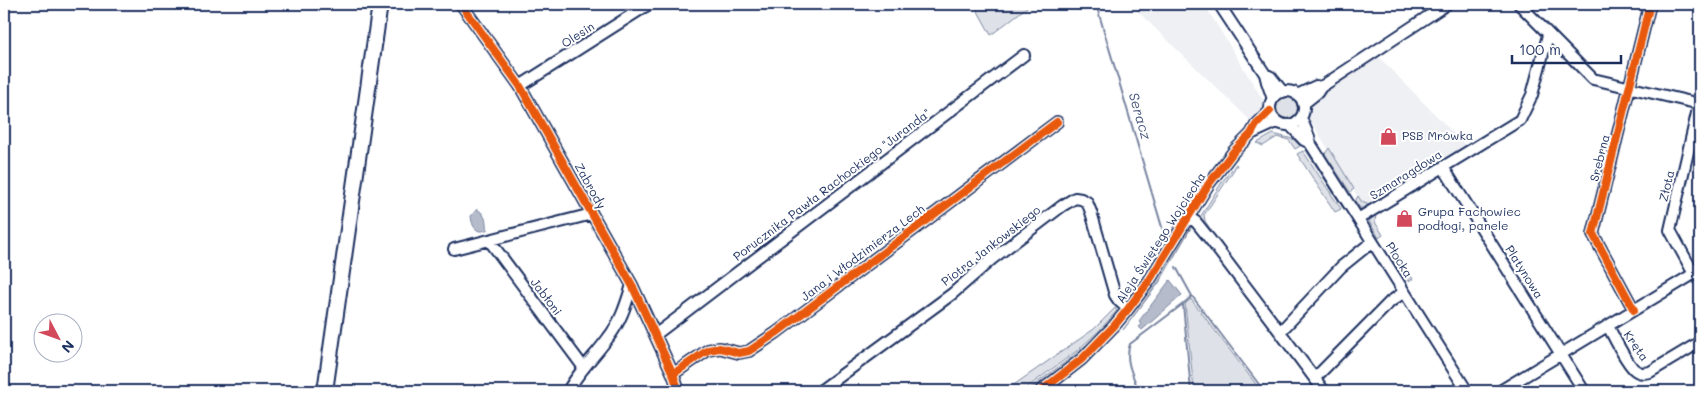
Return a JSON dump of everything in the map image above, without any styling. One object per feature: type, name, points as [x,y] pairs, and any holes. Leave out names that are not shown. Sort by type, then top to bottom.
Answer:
[{"type":"main road","points":[[325,391],[380,4]]},
{"type":"street","name":"Zabrody","points":[[461,4],[520,86],[632,285],[674,374],[679,391]]},
{"type":"street","name":"Olesin","points":[[520,86],[649,4]]},
{"type":"street","points":[[1219,4],[1265,74],[1283,92]]},
{"type":"street","points":[[1300,99],[1317,93],[1320,87],[1447,4]]},
{"type":"street","points":[[1519,4],[1593,79],[1700,103]]},
{"type":"street","name":"Srebrna","points":[[1634,310],[1593,234],[1650,4]]},
{"type":"street","name":"Szmaragdowa","points":[[1358,219],[1520,120],[1532,95],[1548,35]]},
{"type":"street","name":"Porucznika Pawła Rachockiego \"Juranda\"","points":[[655,335],[1024,55]]},
{"type":"street","points":[[1265,74],[1273,99],[1270,111],[1277,122],[1290,125],[1301,118],[1304,111],[1300,99],[1291,92],[1283,92],[1273,99]]},
{"type":"street","name":"Złota","points":[[1697,272],[1670,230],[1700,103]]},
{"type":"street","name":"Aleja Świętego Wojciecha","points":[[1041,391],[1082,359],[1128,310],[1149,281],[1188,217],[1223,165],[1270,111]]},
{"type":"street","name":"Płocka","points":[[1301,118],[1310,143],[1465,391]]},
{"type":"street","name":"Jana i Włodzimierza Lech","points":[[674,374],[708,350],[720,348],[739,353],[748,351],[776,333],[1057,122]]},
{"type":"street","name":"Aleja Świętego Wojciecha","points":[[1251,134],[1277,122]]},
{"type":"street","name":"Płocka","points":[[1290,125],[1304,140],[1310,143]]},
{"type":"street","name":"Platynowa","points":[[1443,167],[1584,391]]},
{"type":"street","name":"Piotra Jankowskiego","points":[[820,391],[952,294],[992,259],[1075,198],[1087,202],[1116,295],[1128,310]]},
{"type":"street","points":[[454,249],[592,214]]},
{"type":"street","points":[[1188,217],[1202,229],[1324,391]]},
{"type":"street","name":"Jabłoni","points":[[489,240],[584,368]]},
{"type":"street","points":[[1280,332],[1341,267],[1372,242]]},
{"type":"street","points":[[1500,391],[1697,272]]},
{"type":"street","points":[[568,391],[609,337],[622,316],[632,285]]},
{"type":"street","points":[[1315,378],[1390,302],[1404,292]]},
{"type":"street","name":"Kręta","points":[[1608,326],[1630,364],[1643,374],[1650,372],[1700,342]]},
{"type":"shaded area","points":[[974,4],[1031,4],[991,35]]},
{"type":"shaded area","points":[[1130,4],[1204,4],[1268,108],[1254,124]]},
{"type":"shaded area","points":[[1377,55],[1466,146],[1369,206],[1362,204],[1301,105]]},
{"type":"shaded area","points":[[1287,97],[1295,100],[1298,108],[1295,116],[1287,119],[1279,116],[1276,108],[1279,100]]},
{"type":"shaded area","points":[[1273,134],[1293,139],[1300,146],[1295,149],[1289,140],[1277,137],[1263,146],[1257,143]]},
{"type":"shaded area","points":[[1329,148],[1354,189],[1350,192],[1325,154]]},
{"type":"shaded area","points":[[1305,149],[1307,149],[1344,208],[1343,208]]},
{"type":"shaded area","points":[[1303,151],[1341,209],[1335,212],[1297,154]]},
{"type":"shaded area","points":[[1236,164],[1204,215],[1205,221],[1211,230],[1207,229],[1199,219],[1222,182]]},
{"type":"shaded area","points":[[1423,165],[1427,170],[1366,208],[1360,208],[1355,201],[1358,196],[1362,202],[1369,205],[1420,173]]},
{"type":"shaded area","points":[[1376,216],[1375,222],[1383,235],[1379,238],[1369,221]]},
{"type":"shaded area","points":[[1192,226],[1159,283],[1123,330],[1157,284]]},
{"type":"shaded area","points":[[1189,227],[1152,287],[1120,328],[1121,325]]},
{"type":"shaded area","points":[[1398,256],[1413,279],[1408,281],[1393,261]]},
{"type":"shaded area","points":[[1191,299],[1261,391],[1194,391],[1185,304]]},
{"type":"shaded area","points":[[1115,308],[1117,311],[1078,350],[1022,391],[1005,391],[1094,329]]},
{"type":"shaded area","points":[[1119,312],[1118,316],[1088,347],[1029,391],[1026,391],[1087,345]]},
{"type":"shaded area","points":[[1116,333],[1083,366],[1051,391],[1048,391]]},
{"type":"water","points":[[477,209],[486,221],[488,229],[484,231],[476,229],[473,224],[471,216]]},
{"type":"water","points":[[1170,280],[1182,295],[1142,330],[1139,327],[1141,325],[1139,321]]},
{"type":"waterway","name":"Seracz","points":[[1096,4],[1164,234]]},
{"type":"waterway","name":"Seracz","points":[[1176,267],[1192,296],[1264,391]]},
{"type":"waterway","points":[[1191,391],[1183,304],[1192,296]]},
{"type":"waterway","points":[[1139,391],[1129,362],[1128,350],[1130,344],[1183,304]]},
{"type":"cycle path","points":[[461,4],[520,86],[632,285],[679,391]]},
{"type":"cycle path","points":[[1634,310],[1593,234],[1650,4]]},
{"type":"cycle path","points":[[1041,391],[1082,359],[1128,309],[1149,281],[1208,185],[1234,151],[1270,111]]},
{"type":"cycle path","points":[[673,374],[708,350],[720,348],[739,353],[749,351],[776,333],[1057,122]]},
{"type":"place","name":"PSB Mrówka","points":[[1388,136]]},
{"type":"place","name":"Grupa Fachowiec podłogi, panele","points":[[1404,219]]}]
